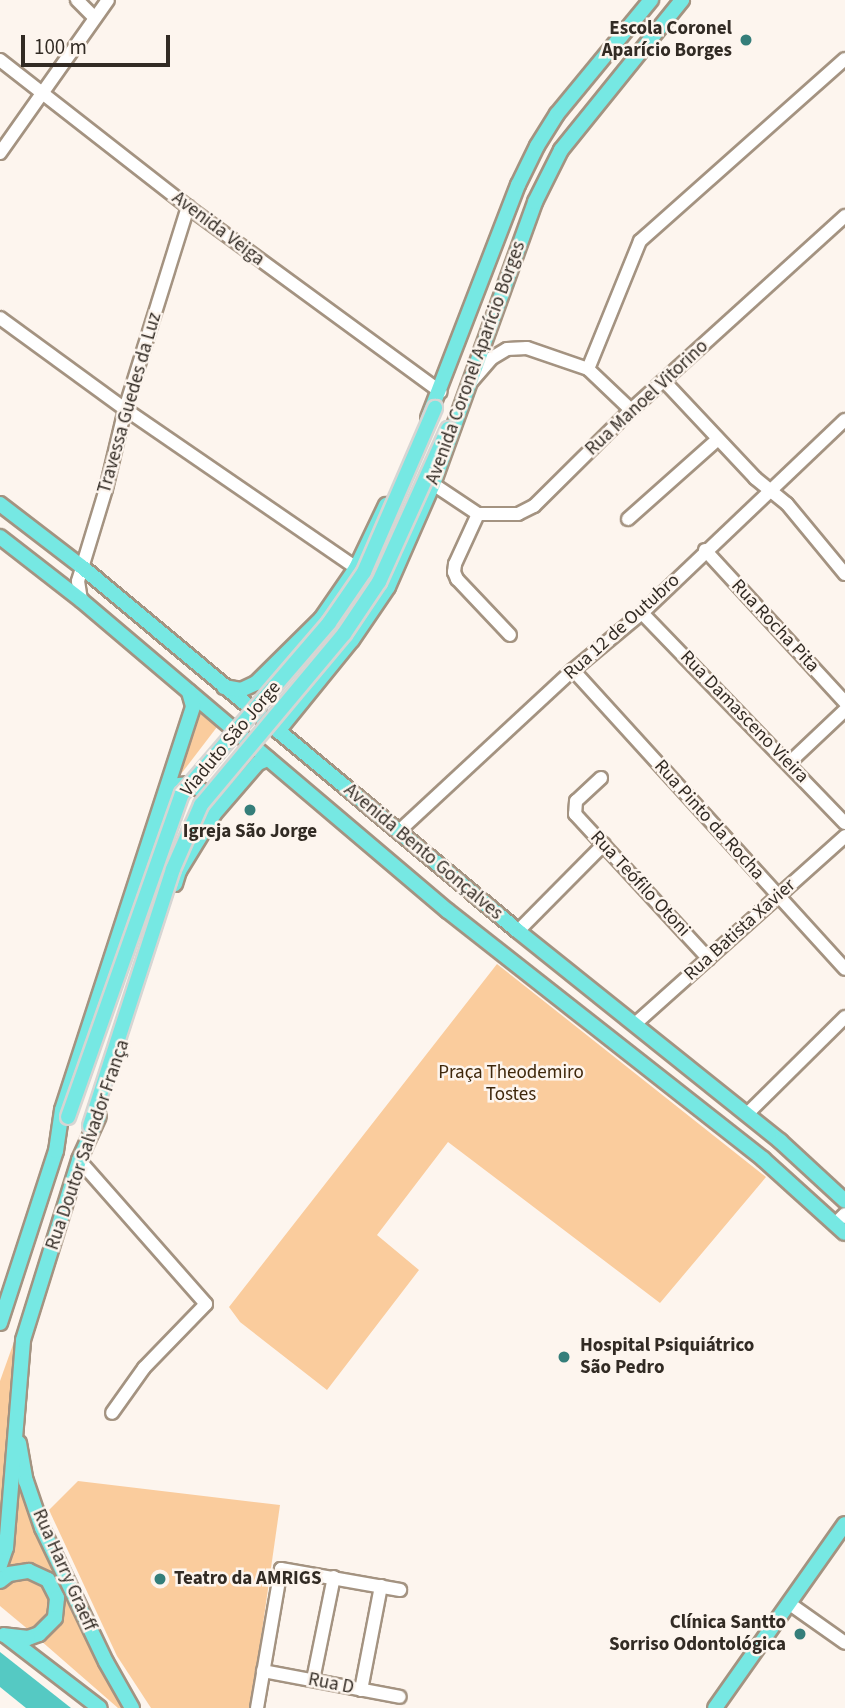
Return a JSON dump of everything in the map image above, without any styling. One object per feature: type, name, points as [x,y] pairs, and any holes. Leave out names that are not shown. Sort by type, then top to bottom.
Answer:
[{"type":"main road","name":"Avenida Coronel Aparício Borges","points":[[224,687],[242,690],[256,683],[321,619],[356,568],[440,392],[518,185],[537,146],[557,114],[651,0]]},
{"type":"main road","name":"Avenida Coronel Aparício Borges","points":[[278,730],[322,678],[388,587],[433,484],[535,202],[561,150],[682,0]]},
{"type":"main road","name":"Viaduto São Jorge","points":[[56,1151],[182,794],[328,623],[364,572],[440,392]]},
{"type":"main road","name":"Viaduto São Jorge","points":[[79,1160],[173,869],[201,805],[344,634],[379,582],[457,412]]},
{"type":"main road","name":"Avenida Bento Gonçalves","points":[[0,504],[82,567],[518,931],[747,1114],[845,1202]]},
{"type":"main road","name":"Avenida Bento Gonçalves","points":[[0,537],[81,600],[449,911],[842,1223]]},
{"type":"main road","points":[[291,651],[298,670],[322,678]]},
{"type":"main road","name":"Rua Doutor Salvador França","points":[[0,1323],[56,1151],[62,1110],[193,706],[188,690]]},
{"type":"main road","name":"Rua Doutor Salvador França","points":[[0,1566],[6,1548],[23,1340],[79,1160],[95,1128],[179,871],[215,814],[258,763],[268,760]]},
{"type":"main road","points":[[167,786],[192,785],[207,795],[215,814]]},
{"type":"main road","name":"Rua Harry Graeff","points":[[15,1424],[26,1481],[42,1528],[106,1662],[132,1708]]},
{"type":"main road","points":[[715,1708],[845,1524]]},
{"type":"main road","points":[[0,1581],[9,1574],[29,1571],[48,1580],[57,1598],[55,1618],[39,1634],[28,1638],[2,1633]]},
{"type":"main road","points":[[2,1633],[100,1708]]},
{"type":"street","points":[[77,0],[95,18]]},
{"type":"street","points":[[0,153],[108,0]]},
{"type":"street","points":[[588,369],[640,241],[845,59]]},
{"type":"street","name":"Avenida Veiga","points":[[0,60],[188,207],[440,392]]},
{"type":"street","name":"Travessa Guedes da Luz","points":[[81,600],[78,580],[106,489],[125,409],[188,207]]},
{"type":"street","name":"Rua Manoel Vitorino","points":[[478,514],[518,514],[534,506],[631,410],[845,216]]},
{"type":"street","points":[[0,317],[125,409],[356,568]]},
{"type":"street","points":[[467,386],[492,358],[507,349],[527,348],[588,369],[631,410]]},
{"type":"street","points":[[664,381],[718,439],[840,559],[845,574]]},
{"type":"street","name":"Rua 12 de Outubro","points":[[398,832],[573,670],[642,613],[769,489],[845,420]]},
{"type":"street","points":[[628,519],[718,439]]},
{"type":"street","points":[[433,484],[478,514],[454,572],[457,579],[510,635]]},
{"type":"street","name":"Rua Rocha Pita","points":[[705,550],[845,702]]},
{"type":"street","name":"Rua Damasceno Vieira","points":[[642,613],[790,762],[845,823]]},
{"type":"street","name":"Rua Pinto da Rocha","points":[[573,670],[845,970]]},
{"type":"street","points":[[790,762],[845,710]]},
{"type":"street","name":"Rua Teófilo Otoni","points":[[601,778],[576,801],[575,814],[709,959]]},
{"type":"street","name":"Rua Batista Xavier","points":[[635,1024],[845,836]]},
{"type":"street","points":[[518,931],[604,844]]},
{"type":"street","points":[[747,1114],[845,1017]]},
{"type":"street","points":[[79,1160],[206,1304],[144,1368],[112,1413]]},
{"type":"street","points":[[257,1708],[281,1569],[400,1590]]},
{"type":"street","points":[[313,1680],[334,1577]]},
{"type":"street","points":[[361,1690],[381,1586]]},
{"type":"street","points":[[789,1604],[845,1643]]},
{"type":"street","name":"Rua D","points":[[263,1671],[400,1697]]},
{"type":"green space","points":[[198,712],[217,727],[181,774]]},
{"type":"green space","name":"Praça Theodemiro Tostes","points":[[497,964],[766,1177],[660,1303],[448,1142],[377,1235],[419,1270],[327,1390],[240,1322],[229,1307]]},
{"type":"green space","points":[[15,1339],[4,1477],[0,1526],[0,1381]]},
{"type":"green space","points":[[78,1481],[280,1505],[251,1708],[151,1708],[117,1656],[49,1510]]},
{"type":"green space","points":[[16,1489],[24,1490],[37,1530],[99,1664],[124,1708],[118,1708],[40,1640],[60,1622],[63,1598],[59,1585],[41,1569],[30,1565],[6,1569],[13,1549]]},
{"type":"green space","points":[[28,1577],[43,1584],[49,1591],[51,1609],[44,1624],[30,1631],[0,1606],[0,1590],[4,1585],[11,1580]]},
{"type":"water","points":[[0,1652],[71,1708],[26,1708],[0,1687]]},
{"type":"place","name":"Escola Coronel Aparício Borges","points":[[746,40]]},
{"type":"place","name":"Igreja São Jorge","points":[[250,810]]},
{"type":"place","name":"Hospital Psiquiátrico São Pedro","points":[[564,1357]]},
{"type":"place","name":"Teatro da AMRIGS","points":[[160,1579]]},
{"type":"place","name":"Clínica Santto Sorriso Odontológica","points":[[800,1634]]}]
